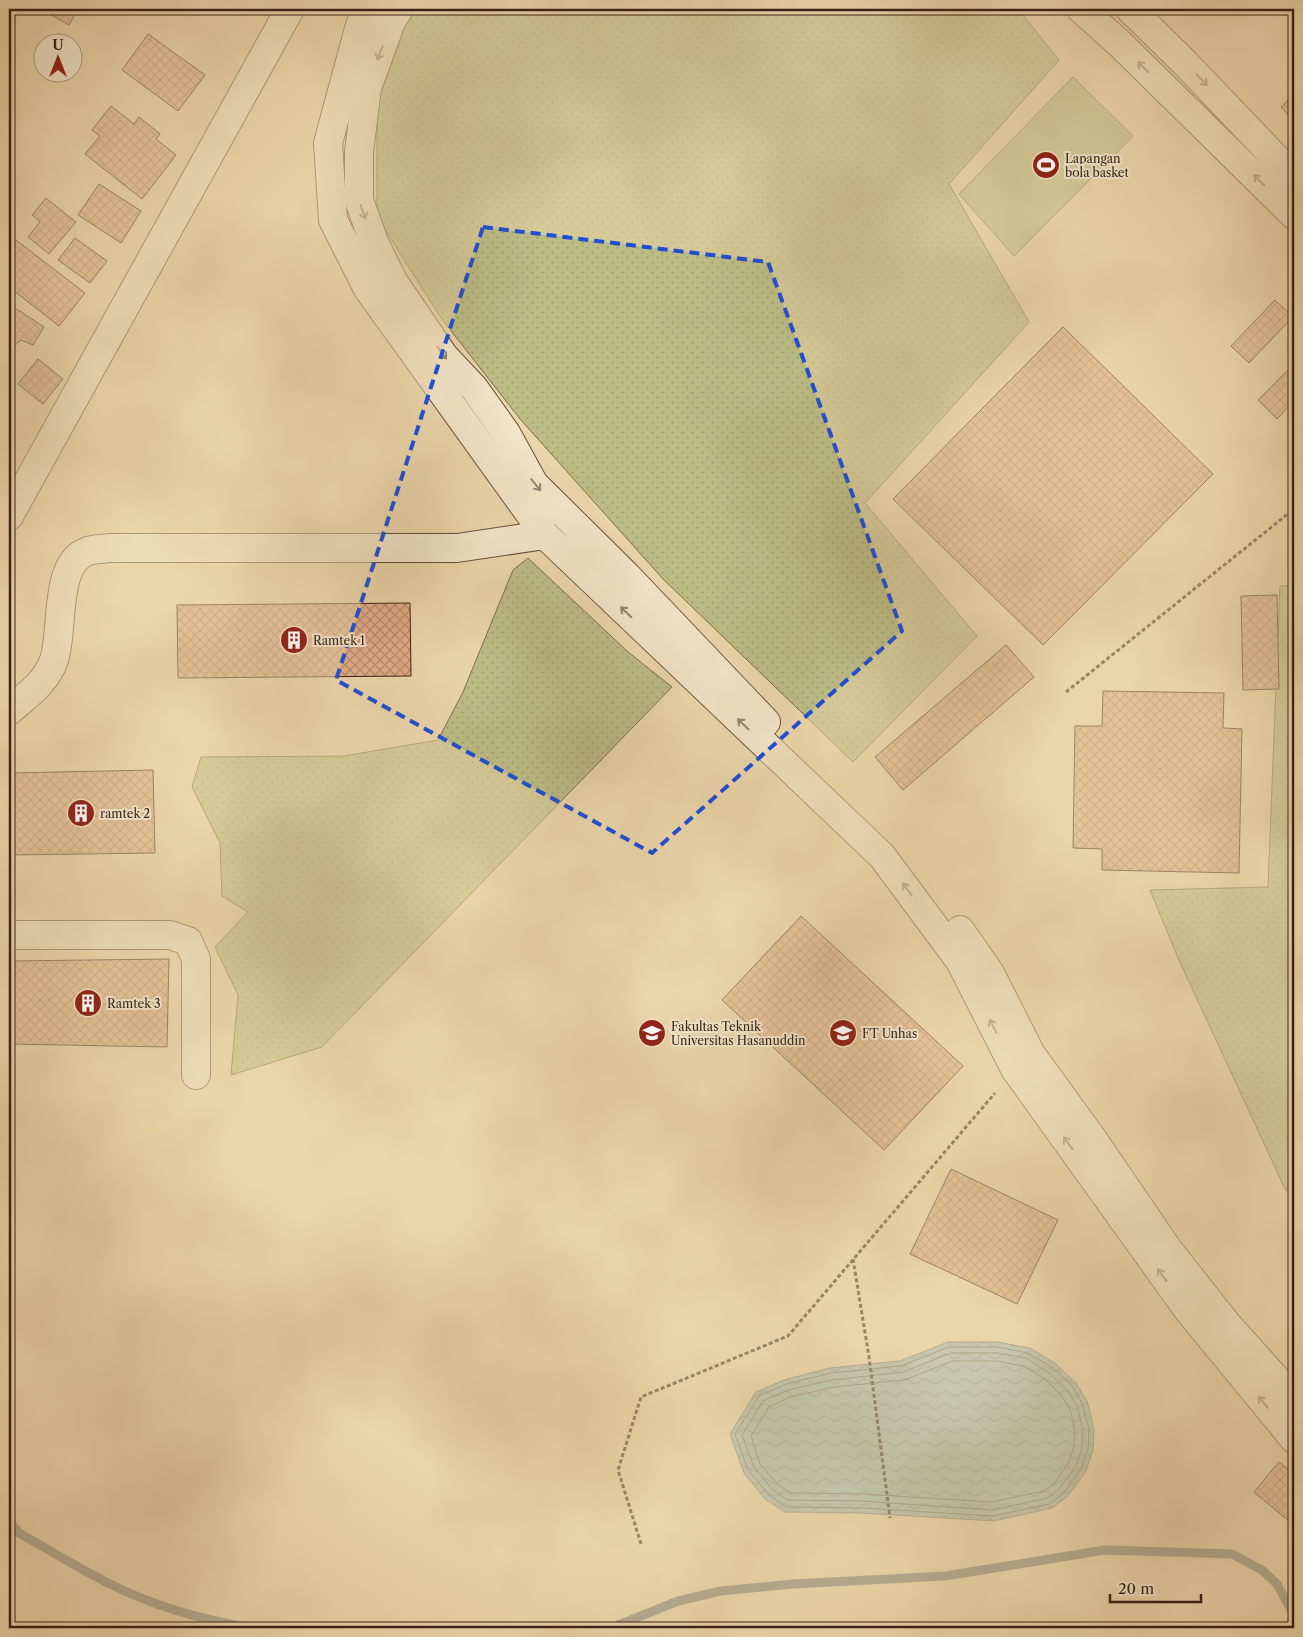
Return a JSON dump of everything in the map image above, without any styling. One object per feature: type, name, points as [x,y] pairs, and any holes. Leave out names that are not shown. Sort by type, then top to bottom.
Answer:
[{"type":"street","points":[[9,516],[290,9]]},
{"type":"street","points":[[367,9],[360,25],[328,143],[333,220],[368,289],[545,535],[882,856],[960,961],[1015,1070],[1188,1310],[1294,1439]]},
{"type":"street","points":[[399,9],[392,22],[367,88],[359,152],[359,200],[374,242],[394,281],[444,356],[474,388],[506,433],[534,484],[628,576],[800,758],[858,808],[904,855],[938,899],[990,973],[1031,1054],[1092,1138],[1167,1248],[1226,1323],[1294,1399]]},
{"type":"street","points":[[1081,9],[1125,49],[1294,215]]},
{"type":"street","points":[[1130,9],[1184,62],[1294,178]]},
{"type":"street","points":[[9,711],[45,679],[54,659],[66,575],[74,561],[86,552],[110,548],[457,548],[545,535]]},
{"type":"street","points":[[9,935],[170,935],[188,941],[196,958],[196,1074]]},
{"type":"path","points":[[1066,692],[1294,509]]},
{"type":"path","points":[[641,1544],[618,1470],[641,1397],[788,1336],[1015,1070]]},
{"type":"path","points":[[853,1259],[869,1357],[890,1518]]},
{"type":"highlighted area","points":[[483,227],[768,262],[902,631],[652,853],[336,680]]},
{"type":"green space","points":[[413,9],[1018,9],[1059,60],[949,184],[1029,322],[865,503],[977,636],[853,762],[663,579],[520,419],[441,318],[377,217],[377,83]]},
{"type":"green space","name":"Lapangan bola basket","points":[[1073,77],[1133,136],[1014,256],[959,194]]},
{"type":"green space","points":[[528,558],[628,652],[672,687],[322,1047],[231,1075],[238,995],[215,947],[248,912],[222,896],[220,843],[192,787],[201,757],[344,756],[438,740],[463,692],[513,570]]},
{"type":"green space","points":[[1294,585],[1294,1185],[1286,1191],[1178,958],[1150,890],[1268,887],[1280,586]]},
{"type":"water","points":[[948,1342],[997,1342],[1030,1348],[1056,1364],[1076,1383],[1087,1401],[1094,1429],[1093,1450],[1086,1471],[1067,1497],[1052,1508],[994,1521],[862,1513],[785,1512],[765,1499],[744,1473],[730,1434],[756,1392],[784,1380],[830,1368],[900,1361]]},
{"type":"building","points":[[40,9],[78,9],[69,25]]},
{"type":"building","points":[[148,34],[205,75],[178,111],[122,70]]},
{"type":"building","points":[[1294,94],[1294,121],[1281,107]]},
{"type":"building","points":[[111,106],[134,124],[139,117],[160,134],[156,139],[176,155],[142,199],[85,154],[100,136],[92,130]]},
{"type":"building","points":[[99,184],[141,211],[121,243],[78,215]]},
{"type":"building","points":[[46,198],[76,222],[49,254],[28,237],[40,222],[32,215]]},
{"type":"building","points":[[12,237],[85,293],[59,326],[9,287],[9,241]]},
{"type":"building","points":[[75,238],[107,261],[90,283],[58,260]]},
{"type":"building","points":[[1275,300],[1293,317],[1249,363],[1231,346]]},
{"type":"building","points":[[9,304],[44,327],[33,345],[21,340],[12,348],[9,346]]},
{"type":"building","points":[[1063,327],[1213,474],[1043,645],[893,499]]},
{"type":"building","points":[[38,359],[63,379],[43,404],[18,384]]},
{"type":"building","points":[[1294,364],[1294,401],[1277,419],[1258,400]]},
{"type":"building","points":[[9,413],[14,416],[9,428]]},
{"type":"building","points":[[1277,595],[1279,689],[1243,690],[1241,596]]},
{"type":"building","name":"Ramtek 1","points":[[410,603],[411,676],[178,678],[177,605]]},
{"type":"building","points":[[1006,645],[1034,677],[903,790],[875,757]]},
{"type":"building","points":[[1103,691],[1224,693],[1223,728],[1242,729],[1239,873],[1102,870],[1102,849],[1073,848],[1075,726],[1102,726]]},
{"type":"building","name":"ramtek 2","points":[[153,770],[155,853],[9,855],[9,773]]},
{"type":"building","name":"FT Unhas","points":[[801,916],[963,1066],[884,1150],[722,1000]]},
{"type":"building","name":"Ramtek 3","points":[[169,959],[167,1047],[9,1044],[9,961]]},
{"type":"building","points":[[951,1169],[1058,1220],[1017,1304],[910,1254]]},
{"type":"building","points":[[1279,1462],[1294,1474],[1294,1517],[1290,1522],[1254,1492]]},
{"type":"waterway","points":[[9,1521],[19,1533],[106,1582],[141,1598],[177,1611],[214,1621],[252,1628]]},
{"type":"waterway","points":[[611,1628],[678,1601],[721,1591],[793,1584],[945,1576],[1105,1550],[1232,1554],[1262,1570],[1277,1584],[1294,1616]]},
{"type":"place","name":"Lapangan bola basket","points":[[1046,165]]},
{"type":"place","name":"Ramtek 1","points":[[294,640]]},
{"type":"place","name":"ramtek 2","points":[[81,813]]},
{"type":"place","name":"Ramtek 3","points":[[88,1003]]},
{"type":"place","name":"Fakultas Teknik Universitas Hasanuddin","points":[[652,1033]]},
{"type":"place","name":"FT Unhas","points":[[843,1033]]}]
